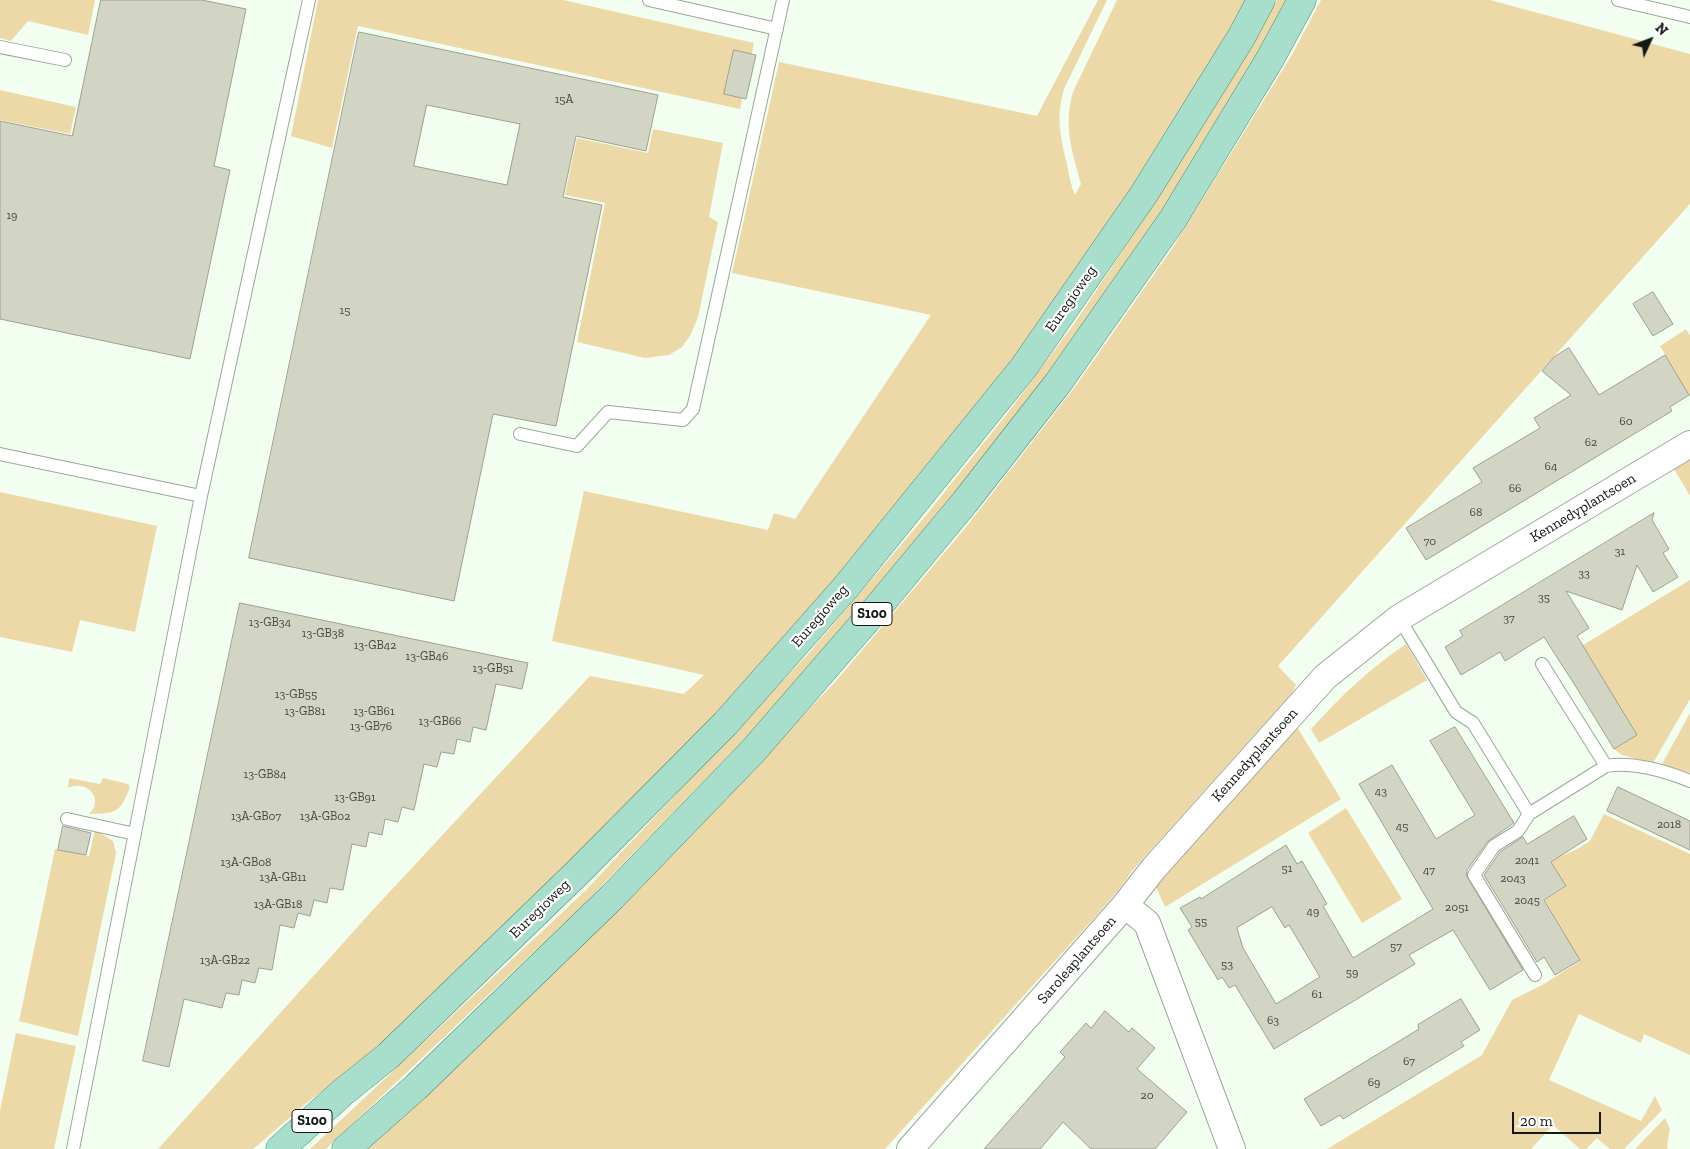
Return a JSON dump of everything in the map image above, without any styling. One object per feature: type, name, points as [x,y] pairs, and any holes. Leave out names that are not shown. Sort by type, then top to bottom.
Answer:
[{"type":"main road","name":"Euregioweg","points":[[280,1149],[343,1092],[388,1056],[577,873],[725,724],[846,587],[1024,367],[1144,194],[1242,36],[1260,0]]},
{"type":"main road","name":"S100","points":[[346,1149],[416,1087],[612,897],[754,751],[884,601],[965,502],[1058,383],[1173,220],[1270,59],[1302,0]]},
{"type":"street","name":"Kennedyplantsoen","points":[[1125,905],[1154,868],[1325,677],[1399,618],[1690,444]]},
{"type":"street","name":"Saroleaplantsoen","points":[[910,1149],[1125,905],[1147,923],[1232,1149]]},
{"type":"lane","points":[[72,1149],[201,496],[309,0]]},
{"type":"lane","points":[[649,0],[777,29]]},
{"type":"lane","points":[[520,434],[577,446],[608,412],[683,420],[694,409],[783,0]]},
{"type":"lane","points":[[1618,0],[1690,17]]},
{"type":"lane","points":[[0,47],[65,60]]},
{"type":"lane","points":[[0,454],[201,496]]},
{"type":"lane","points":[[1399,618],[1456,712],[1472,723],[1529,814]]},
{"type":"lane","points":[[1542,664],[1606,766]]},
{"type":"lane","points":[[1535,975],[1474,875],[1494,846],[1518,831],[1529,814],[1606,766],[1618,764],[1634,765],[1690,781]]},
{"type":"lane","points":[[66,819],[135,834]]},
{"type":"shaded area","points":[[0,0],[95,0],[88,35],[28,21],[11,41],[0,38]]},
{"type":"shaded area","points":[[318,0],[563,0],[754,43],[740,109],[358,26],[332,148],[291,136]]},
{"type":"shaded area","points":[[1098,0],[1107,0],[1064,89],[1060,109],[1061,136],[1075,195],[1081,184],[1070,138],[1070,105],[1073,92],[1117,0],[1251,0],[1059,305],[780,651],[400,1031],[308,1102],[253,1149],[158,1149],[371,912],[590,676],[684,694],[704,675],[552,641],[584,491],[768,530],[774,513],[795,519],[931,315],[732,273],[779,62],[1037,116]]},
{"type":"shaded area","points":[[1277,0],[1289,0],[1194,166],[1015,423],[875,595],[764,719],[580,908],[326,1149],[310,1149],[585,891],[808,654],[923,519],[1010,410],[1074,324],[1150,210]]},
{"type":"shaded area","points":[[1321,0],[1490,0],[1690,54],[1690,204],[1278,666],[1296,685],[1292,693],[1132,871],[1102,909],[885,1149],[364,1149],[644,881],[836,681],[966,527],[1077,384],[1171,250],[1293,53]]},
{"type":"shaded area","points":[[0,90],[76,107],[70,134],[0,120]]},
{"type":"shaded area","points":[[653,129],[723,143],[709,217],[718,222],[698,317],[690,336],[682,347],[669,355],[645,358],[577,342],[605,203],[565,195],[577,138],[648,153]]},
{"type":"shaded area","points":[[1686,329],[1690,336],[1690,397],[1660,346]]},
{"type":"shaded area","points":[[1690,459],[1690,496],[1674,469]]},
{"type":"shaded area","points":[[0,492],[157,526],[135,632],[80,620],[72,652],[0,637]]},
{"type":"shaded area","points":[[1690,580],[1690,699],[1653,763],[1622,755],[1614,749],[1637,735],[1585,652],[1560,659]]},
{"type":"shaded area","points":[[1406,644],[1427,680],[1319,743],[1311,729],[1356,684]]},
{"type":"shaded area","points":[[1690,713],[1690,773],[1662,764]]},
{"type":"shaded area","points":[[1297,727],[1341,799],[1165,907],[1156,887],[1157,885]]},
{"type":"shaded area","points":[[69,778],[100,784],[103,778],[128,784],[130,787],[123,802],[116,810],[89,814],[95,802],[92,792],[82,786],[68,788]]},
{"type":"shaded area","points":[[1346,808],[1402,899],[1362,923],[1308,833]]},
{"type":"shaded area","points":[[1604,814],[1690,854],[1690,1055],[1644,1034],[1641,1043],[1579,1014],[1549,1080],[1641,1121],[1655,1096],[1662,1110],[1624,1149],[1610,1149],[1597,1138],[1586,1149],[1580,1149],[1553,1125],[1531,1149],[1327,1149],[1482,1055],[1512,1000],[1544,984],[1580,961],[1545,900],[1566,887],[1551,861],[1590,841]]},
{"type":"shaded area","points":[[95,830],[113,841],[116,853],[78,1036],[19,1021],[55,849],[89,856]]},
{"type":"shaded area","points":[[16,1033],[76,1046],[54,1149],[0,1149],[0,1111]]},
{"type":"shaded area","points":[[1665,1118],[1670,1129],[1668,1149],[1635,1149]]},
{"type":"building","points":[[101,0],[202,0],[246,9],[214,166],[230,170],[190,359],[0,319],[0,121],[72,136]]},
{"type":"building","points":[[359,32],[658,95],[646,151],[576,136],[563,197],[602,205],[556,426],[493,414],[454,601],[249,558]],"holes":[[[427,105],[520,124],[507,185],[414,166]]]},
{"type":"building","points":[[734,50],[756,55],[746,99],[724,94]]},
{"type":"building","points":[[1653,292],[1673,324],[1653,336],[1633,304]]},
{"type":"building","points":[[1569,348],[1599,395],[1665,355],[1689,395],[1670,407],[1672,411],[1426,560],[1406,528],[1482,482],[1473,468],[1540,428],[1534,418],[1571,395],[1542,371],[1554,357]]},
{"type":"building","points":[[1654,513],[1652,520],[1669,549],[1663,553],[1678,577],[1653,592],[1637,565],[1622,610],[1566,591],[1589,628],[1577,636],[1637,735],[1614,749],[1544,637],[1505,661],[1500,652],[1461,675],[1445,647],[1463,636],[1460,631]]},
{"type":"building","points":[[240,603],[528,663],[522,689],[496,684],[486,730],[473,727],[470,742],[457,739],[454,754],[441,752],[437,767],[424,764],[414,810],[402,807],[398,822],[385,819],[382,835],[369,832],[366,847],[352,844],[343,890],[330,888],[327,903],[314,900],[310,916],[298,913],[294,928],[280,925],[272,970],[259,968],[255,983],[242,980],[239,995],[226,993],[222,1008],[184,999],[169,1067],[143,1061]]},
{"type":"building","points":[[1455,727],[1514,823],[1488,841],[1467,870],[1466,875],[1523,970],[1490,990],[1453,930],[1409,955],[1415,964],[1274,1049],[1235,985],[1229,988],[1222,977],[1218,980],[1188,930],[1192,927],[1180,908],[1200,897],[1201,899],[1286,845],[1297,864],[1302,861],[1327,904],[1323,906],[1353,958],[1433,909],[1359,784],[1392,765],[1436,839],[1475,815],[1430,741]],"holes":[[[1272,907],[1285,928],[1289,925],[1320,977],[1276,1004],[1243,948],[1237,928]]]},
{"type":"building","points":[[1618,787],[1690,821],[1690,850],[1607,811]]},
{"type":"building","points":[[1574,816],[1587,839],[1551,862],[1566,886],[1544,900],[1580,960],[1555,975],[1544,957],[1537,962],[1484,875],[1500,852],[1523,837],[1527,844]]},
{"type":"building","points":[[63,826],[91,833],[86,855],[58,850]]},
{"type":"building","points":[[1461,999],[1480,1030],[1461,1042],[1464,1046],[1343,1119],[1340,1115],[1321,1126],[1304,1099],[1419,1029],[1418,1025]]},
{"type":"building","points":[[1105,1011],[1129,1032],[1132,1028],[1155,1048],[1137,1069],[1187,1112],[1155,1149],[1091,1149],[1063,1122],[1040,1149],[984,1149],[1065,1057],[1060,1052],[1086,1023],[1091,1028]]}]
